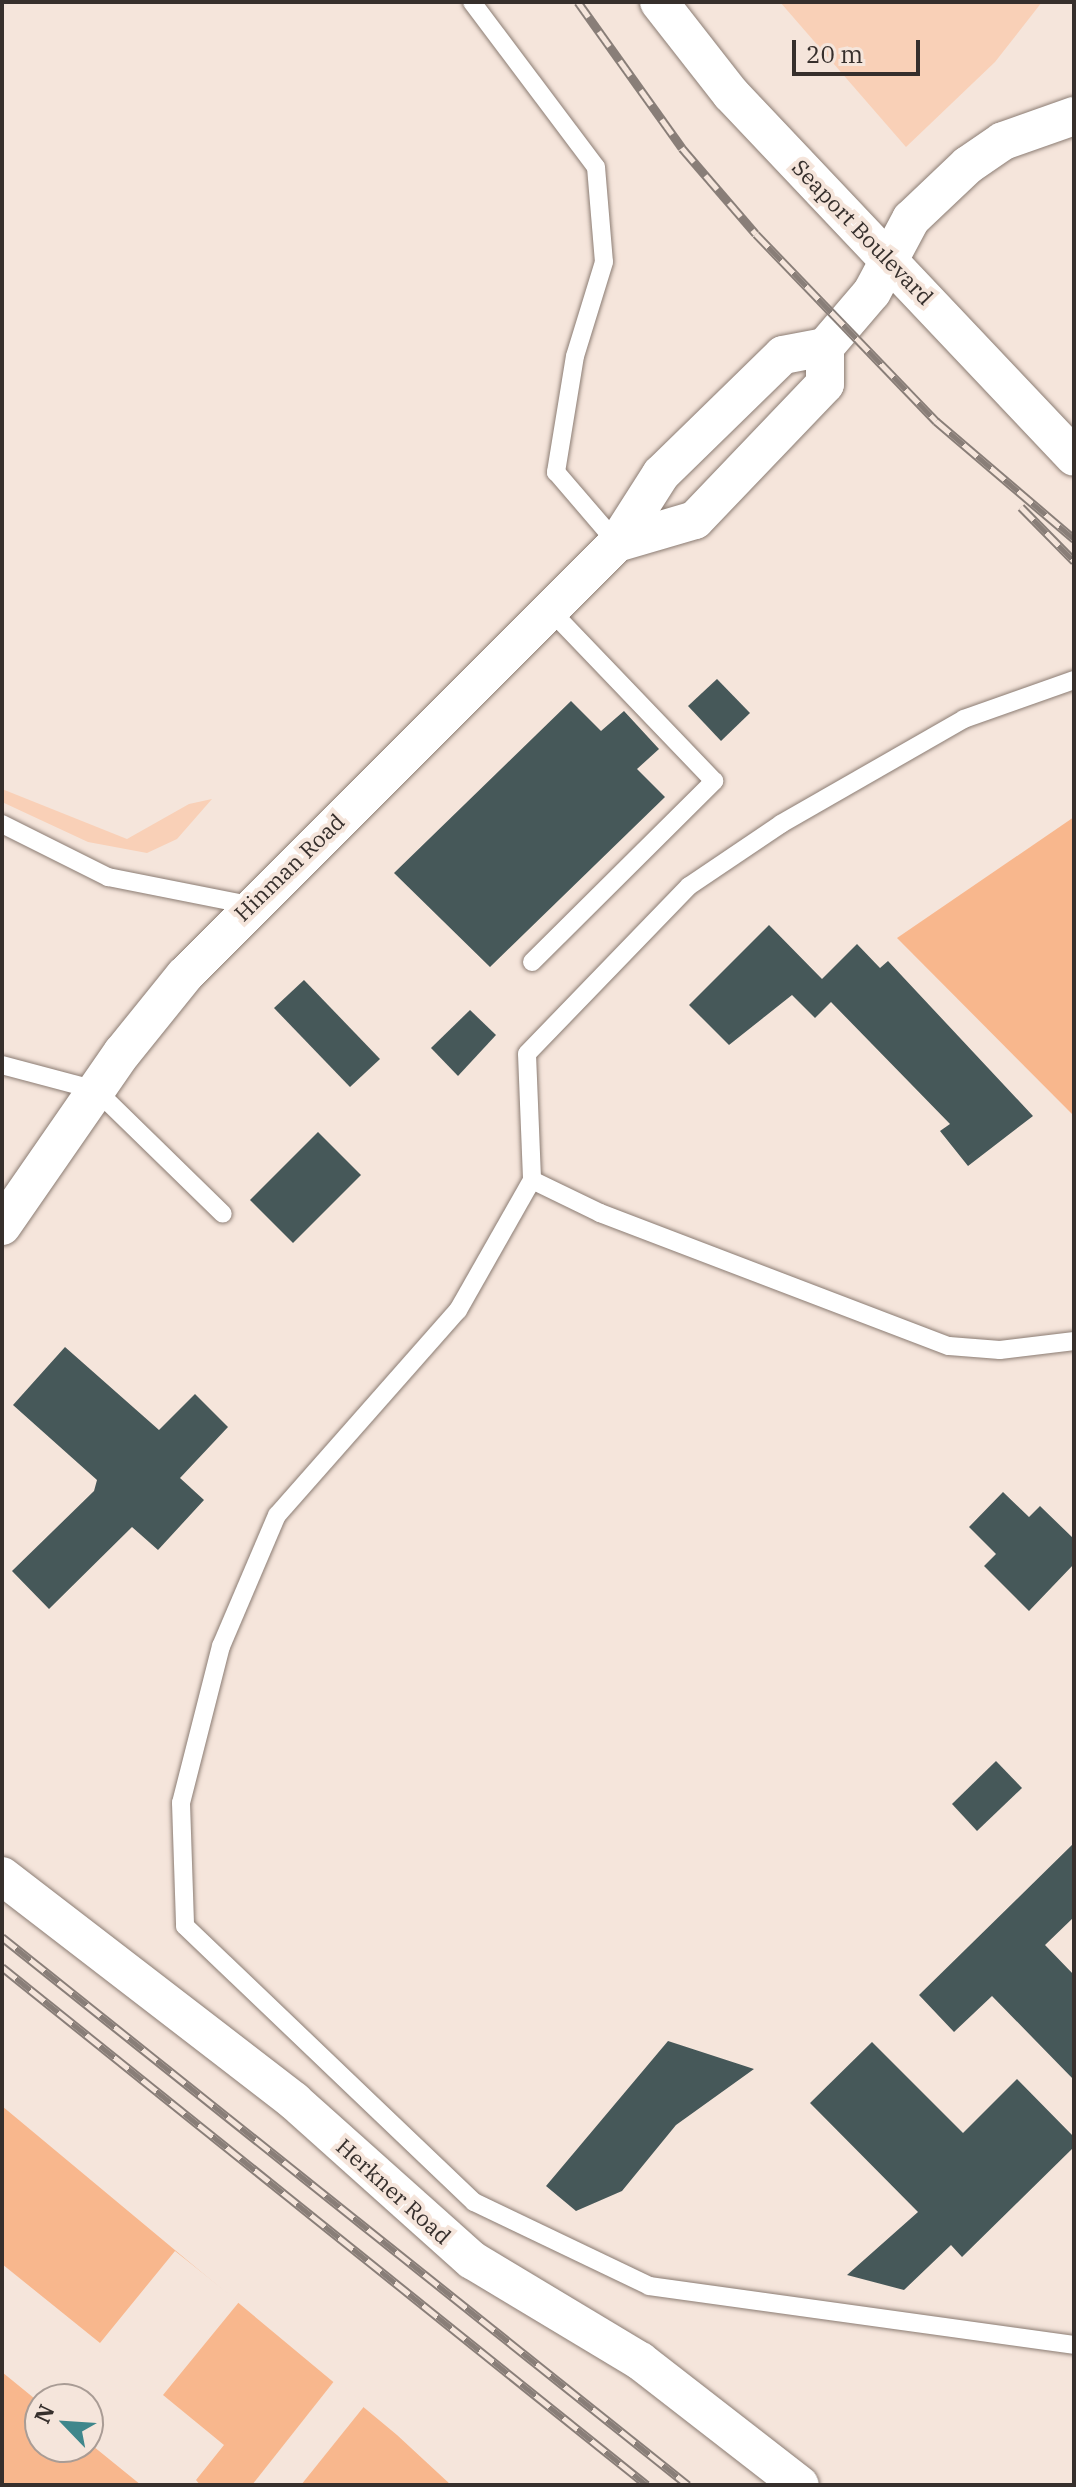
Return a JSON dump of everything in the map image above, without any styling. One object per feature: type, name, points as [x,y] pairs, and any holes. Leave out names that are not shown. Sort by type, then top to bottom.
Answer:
[{"type":"street","name":"Seaport Boulevard","points":[[659,2],[731,94],[1074,457]]},
{"type":"street","points":[[617,543],[695,520],[825,384],[825,347],[872,292],[887,256],[911,219],[968,165],[1015,135],[1074,116]]},
{"type":"street","name":"Hinman Road","points":[[2,1226],[96,1090],[249,905],[553,613],[617,543],[661,474],[783,355],[825,347]]},
{"type":"street","name":"Herkner Road","points":[[2,1876],[294,2101],[472,2260],[640,2361],[800,2485]]},
{"type":"lane","points":[[472,2],[596,167],[604,262],[575,356],[556,472],[617,543]]},
{"type":"lane","points":[[532,962],[714,781],[553,613]]},
{"type":"lane","points":[[1074,680],[964,719],[781,824],[689,886],[527,1054],[532,1180],[458,1310],[277,1515],[221,1646],[181,1803],[185,1926],[474,2202],[635,2279],[1074,2345]]},
{"type":"lane","points":[[2,824],[108,877],[249,905]]},
{"type":"lane","points":[[2,1065],[96,1090],[223,1214]]},
{"type":"lane","points":[[532,1180],[600,1213],[949,1346],[1000,1350],[1074,1341]]},
{"type":"shaded area","points":[[780,2],[1042,2],[995,62],[906,147]]},
{"type":"shaded area","points":[[2,789],[127,839],[189,804],[212,799],[177,839],[147,853],[88,842],[2,802]]},
{"type":"shaded area","points":[[1074,817],[1074,1116],[897,938]]},
{"type":"shaded area","points":[[2,2106],[397,2435],[451,2485],[2,2485]]},
{"type":"pier","points":[[175,2251],[239,2302],[163,2395],[224,2445],[196,2480],[200,2485],[141,2485],[104,2455],[104,2383],[24,2383],[24,2390],[2,2372],[2,2264],[100,2343]]},
{"type":"pier","points":[[335,2380],[366,2404],[301,2485],[252,2485]]},
{"type":"building","points":[[717,679],[750,713],[721,741],[688,706]]},
{"type":"building","points":[[571,701],[601,731],[624,711],[659,749],[637,769],[665,797],[490,967],[394,873]]},
{"type":"building","points":[[769,925],[822,979],[857,944],[880,968],[888,961],[1033,1116],[968,1166],[940,1131],[950,1124],[831,1002],[815,1018],[792,995],[729,1045],[689,1005]]},
{"type":"building","points":[[304,980],[380,1059],[350,1087],[274,1008]]},
{"type":"building","points":[[470,1010],[496,1035],[458,1076],[431,1048]]},
{"type":"building","points":[[318,1132],[361,1175],[293,1243],[250,1200]]},
{"type":"building","points":[[65,1347],[159,1430],[195,1394],[228,1427],[180,1478],[204,1500],[158,1550],[132,1527],[49,1609],[12,1571],[94,1491],[97,1480],[13,1405]]},
{"type":"building","points":[[1003,1492],[1029,1517],[1040,1506],[1074,1539],[1074,1564],[1029,1611],[984,1566],[996,1554],[969,1527]]},
{"type":"building","points":[[996,1761],[1022,1788],[977,1831],[952,1804]]},
{"type":"building","points":[[1074,1843],[1074,1917],[1045,1945],[1074,1975],[1074,2080],[992,1996],[954,2032],[919,1995]]},
{"type":"building","points":[[668,2041],[754,2069],[676,2125],[622,2191],[576,2211],[546,2186]]},
{"type":"building","points":[[872,2042],[963,2133],[1017,2079],[1074,2137],[1074,2147],[962,2257],[951,2245],[904,2290],[847,2275],[918,2212],[810,2103]]},
{"type":"railway","points":[[578,2],[682,148],[756,234],[936,421],[1074,539]]},
{"type":"railway","points":[[1021,507],[1074,561]]},
{"type":"railway","points":[[2,1937],[688,2485]]},
{"type":"railway","points":[[2,1967],[647,2485]]}]
